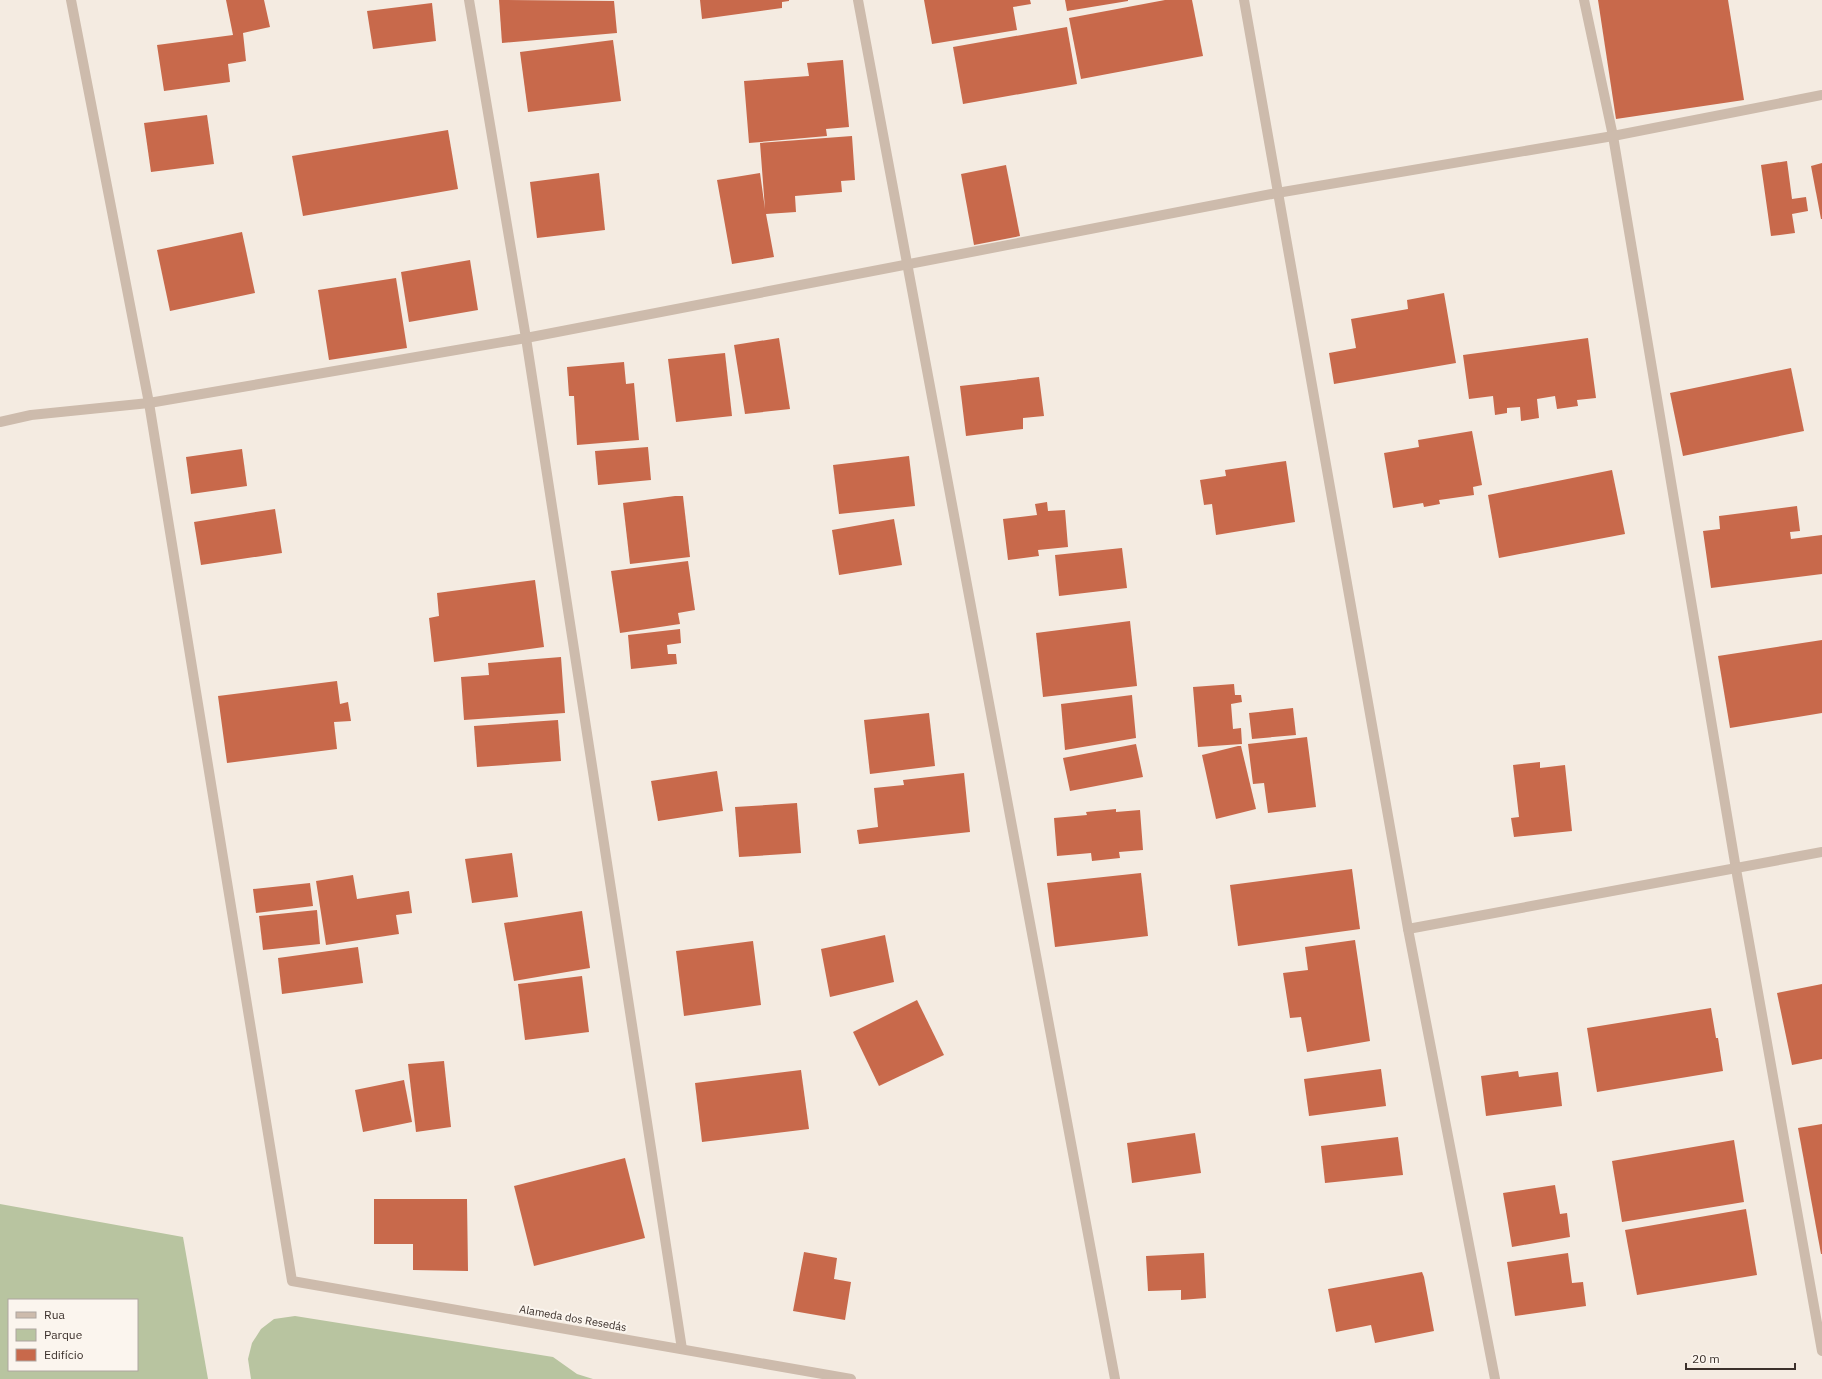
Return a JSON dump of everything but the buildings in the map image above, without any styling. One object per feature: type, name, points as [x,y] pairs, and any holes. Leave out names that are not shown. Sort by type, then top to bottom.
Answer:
[{"type":"street","points":[[71,0],[149,403]]},
{"type":"street","points":[[469,0],[526,338],[682,1349]]},
{"type":"street","points":[[858,0],[1115,1379]]},
{"type":"street","points":[[1244,0],[1276,192],[1408,929],[1495,1379]]},
{"type":"street","points":[[1584,0],[1613,136],[1736,869],[1822,1351]]},
{"type":"street","points":[[0,422],[31,415],[149,403],[526,338],[1276,192],[1613,136],[1822,95]]},
{"type":"street","name":"Alameda dos Resedás","points":[[149,403],[292,1281],[851,1379]]},
{"type":"street","points":[[1408,929],[1822,852]]},
{"type":"green space","points":[[0,1204],[183,1237],[208,1379],[0,1379]]},
{"type":"green space","points":[[295,1316],[553,1357],[577,1374],[593,1379],[251,1379],[248,1359],[252,1343],[261,1329],[274,1319]]}]
